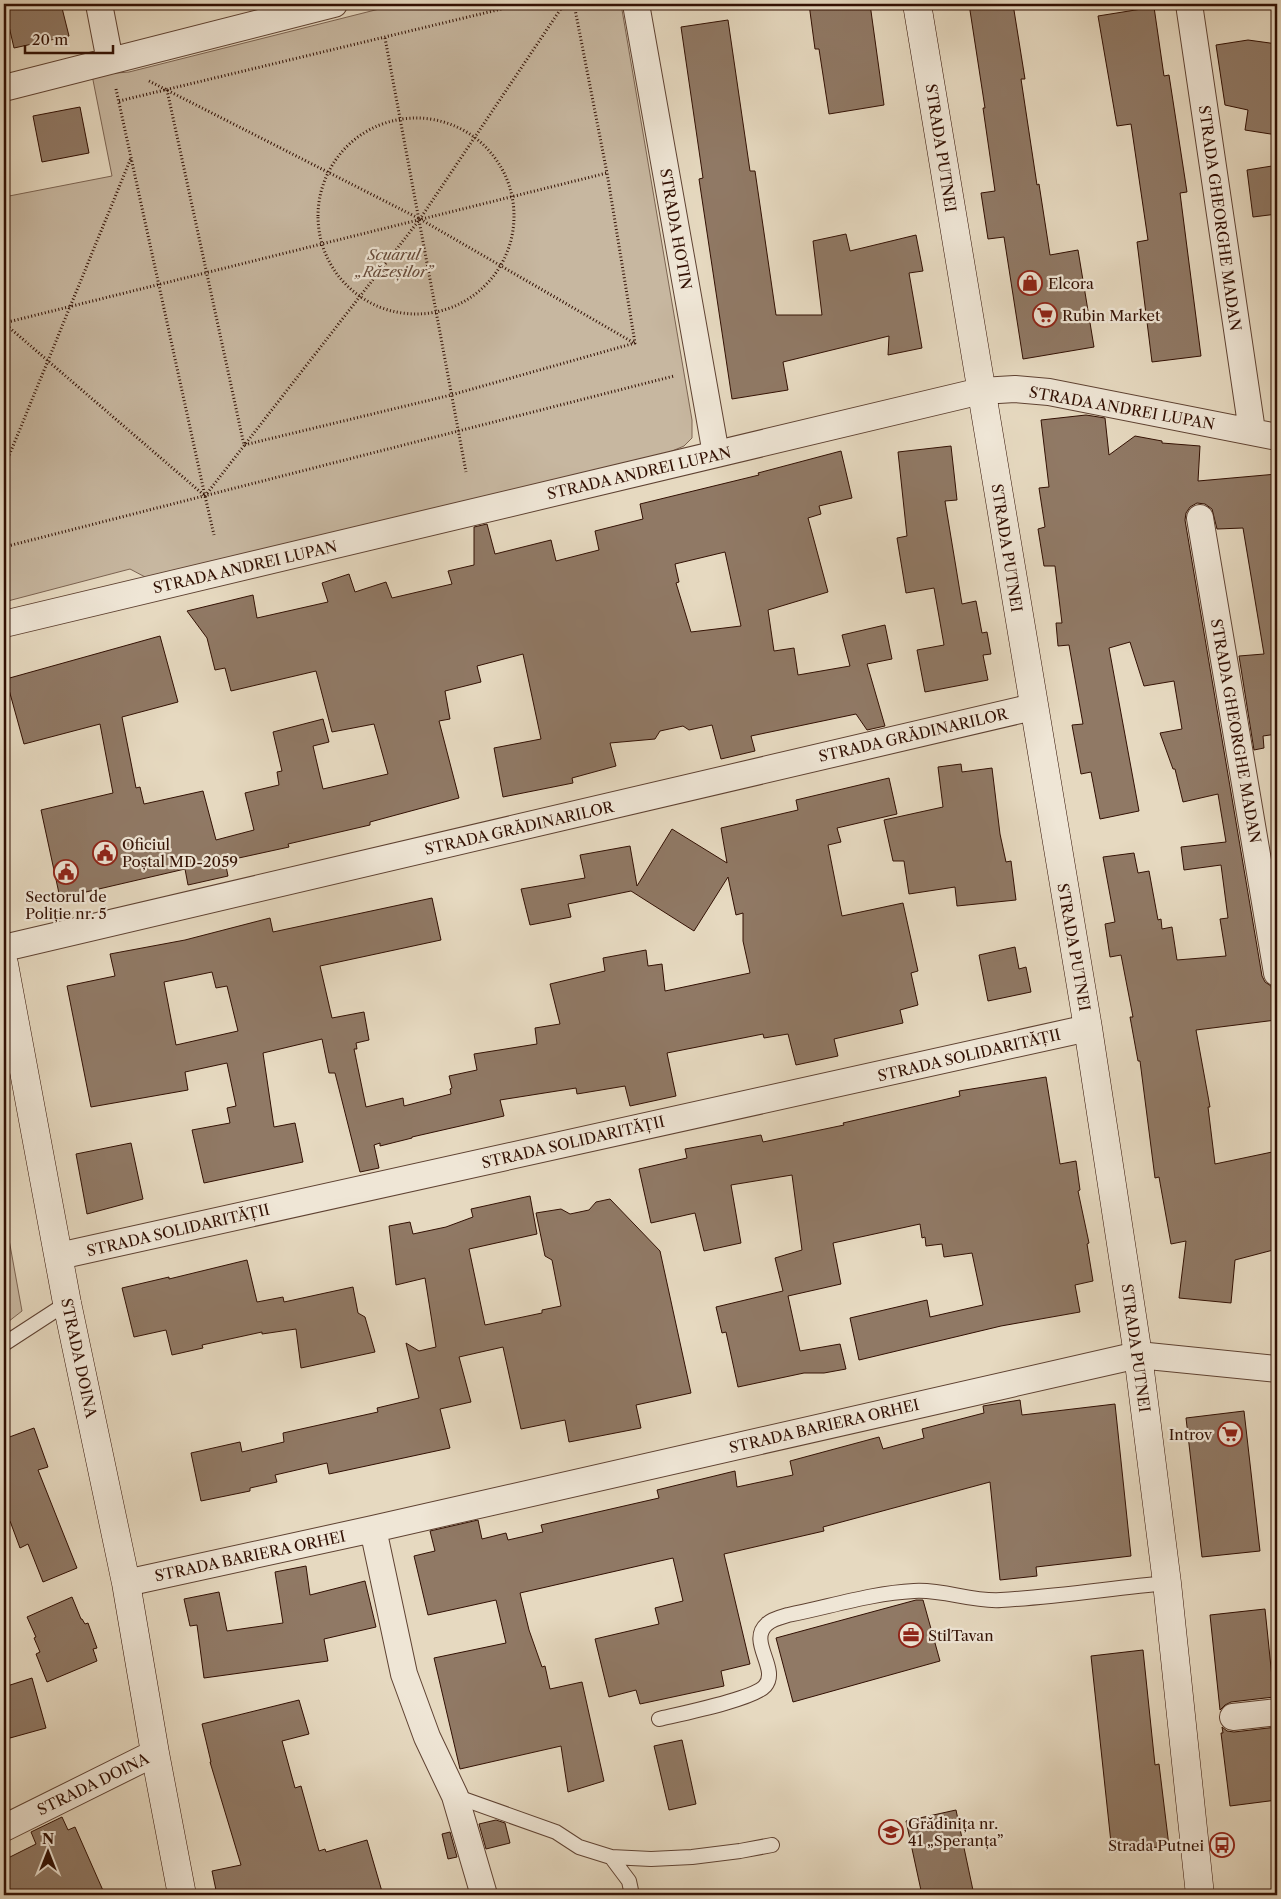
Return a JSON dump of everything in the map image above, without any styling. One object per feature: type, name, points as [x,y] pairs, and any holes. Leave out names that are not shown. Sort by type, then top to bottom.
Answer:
[{"type":"street","points":[[99,4],[110,62]]},
{"type":"street","points":[[4,88],[334,4]]},
{"type":"street","name":"STRADA HOTIN","points":[[636,4],[716,454]]},
{"type":"street","name":"STRADA PUTNEI","points":[[918,4],[1033,707],[1088,1028],[1138,1355],[1167,1583],[1200,1895]]},
{"type":"street","name":"STRADA GHEORGHE MADAN","points":[[1189,4],[1252,431]]},
{"type":"street","name":"STRADA ANDREI LUPAN","points":[[4,624],[981,391],[1015,389],[1049,392],[1277,437]]},
{"type":"street","name":"STRADA GHEORGHE MADAN","points":[[1200,518],[1277,974]]},
{"type":"street","name":"STRADA GRĂDINARILOR","points":[[4,948],[1033,707]]},
{"type":"street","name":"STRADA DOINA","points":[[4,964],[67,1303],[126,1583],[182,1895]]},
{"type":"street","name":"STRADA SOLIDARITĂȚII","points":[[59,1256],[1088,1028]]},
{"type":"street","name":"STRADA BARIERA ORHEI","points":[[126,1583],[374,1529],[1138,1355],[1277,1369]]},
{"type":"street","points":[[374,1529],[409,1692],[427,1737],[456,1796],[484,1895]]},
{"type":"street","points":[[1233,1717],[1277,1712]]},
{"type":"street","name":"STRADA DOINA","points":[[4,1828],[155,1753]]},
{"type":"lane","points":[[4,1344],[67,1303]]},
{"type":"lane","points":[[659,1719],[730,1701],[759,1691],[767,1684],[770,1673],[762,1648],[761,1635],[765,1625],[788,1615],[891,1593],[939,1591],[970,1598],[1000,1600],[1167,1583]]},
{"type":"lane","points":[[456,1796],[556,1832],[579,1846],[611,1857],[650,1859],[692,1857],[772,1845]]},
{"type":"lane","points":[[611,1857],[629,1881],[632,1895]]},
{"type":"path","points":[[119,101],[522,4]]},
{"type":"path","points":[[205,496],[420,219],[564,4]]},
{"type":"path","points":[[574,4],[607,173],[635,343]]},
{"type":"path","points":[[385,38],[466,472]]},
{"type":"path","points":[[110,62],[420,219],[635,343]]},
{"type":"path","points":[[110,62],[214,535]]},
{"type":"path","points":[[167,90],[208,272],[244,446]]},
{"type":"path","points":[[401,119],[432,119],[462,129],[475,137],[486,146],[499,163],[509,182],[513,196],[514,225],[507,253],[491,280],[480,291],[452,308],[436,312],[404,313],[374,305],[360,296],[332,268],[322,244],[319,229],[318,208],[322,186],[338,156],[366,132],[383,123],[401,119]]},
{"type":"path","points":[[4,468],[132,158]]},
{"type":"path","points":[[4,323],[607,173]]},
{"type":"path","points":[[4,323],[205,496]]},
{"type":"path","points":[[244,446],[451,395],[635,343]]},
{"type":"path","points":[[4,548],[701,369]]},
{"type":"green space","name":"Scuarul „Răzeșilor”","points":[[399,4],[621,4],[692,420],[692,438],[684,446],[665,454],[147,578],[130,569],[4,602],[4,197],[112,176],[92,75],[129,72]]},
{"type":"green space","points":[[4,1212],[22,1311],[4,1325]]},
{"type":"building","points":[[26,4],[61,4],[69,36],[14,48],[5,9]]},
{"type":"building","points":[[809,4],[870,4],[884,105],[829,114],[819,49],[815,49]]},
{"type":"building","points":[[969,4],[1013,4],[1025,79],[1021,79],[1050,255],[1078,250],[1094,347],[1023,359],[1004,237],[988,239],[981,193],[995,191],[983,108],[985,108]]},
{"type":"building","points":[[1154,7],[1164,76],[1169,75],[1187,192],[1180,193],[1201,356],[1152,362],[1137,242],[1148,240],[1131,124],[1117,126],[1098,16]]},
{"type":"building","points":[[728,20],[750,171],[755,171],[776,315],[822,315],[813,241],[846,234],[850,251],[916,235],[923,271],[909,273],[922,348],[888,355],[889,336],[783,362],[788,390],[732,399],[699,179],[703,178],[681,27]]},
{"type":"building","points":[[1248,40],[1277,44],[1277,135],[1245,130],[1248,110],[1225,105],[1216,45]]},
{"type":"building","points":[[80,107],[89,153],[42,162],[33,116]]},
{"type":"building","points":[[1272,166],[1277,214],[1253,217],[1247,170]]},
{"type":"building","points":[[1086,415],[1105,418],[1109,455],[1135,436],[1162,441],[1162,443],[1200,446],[1198,481],[1277,474],[1277,734],[1263,736],[1264,748],[1254,750],[1239,656],[1264,654],[1243,528],[1217,529],[1212,509],[1205,504],[1197,503],[1190,507],[1186,513],[1185,520],[1262,976],[1265,982],[1271,986],[1276,1020],[1196,1030],[1210,1107],[1208,1107],[1215,1164],[1277,1151],[1277,1249],[1235,1260],[1231,1303],[1179,1298],[1186,1241],[1171,1244],[1159,1177],[1155,1178],[1140,1061],[1138,1061],[1130,1017],[1133,1017],[1121,955],[1110,957],[1105,924],[1115,922],[1103,857],[1134,853],[1138,873],[1149,871],[1158,920],[1161,919],[1162,929],[1172,927],[1177,960],[1226,956],[1220,919],[1228,918],[1221,865],[1184,870],[1181,847],[1226,842],[1218,794],[1183,802],[1175,769],[1173,769],[1160,733],[1182,729],[1174,681],[1144,686],[1130,642],[1109,648],[1139,811],[1100,819],[1091,772],[1081,774],[1072,725],[1083,724],[1069,645],[1058,646],[1056,623],[1062,623],[1055,566],[1044,566],[1038,529],[1045,527],[1039,488],[1049,487],[1041,420]]},
{"type":"building","points":[[951,446],[957,500],[945,501],[962,604],[976,601],[982,633],[987,632],[991,654],[983,655],[988,680],[925,692],[917,650],[944,645],[934,588],[906,593],[897,538],[907,536],[898,452]]},
{"type":"building","points":[[841,451],[852,498],[819,506],[821,514],[808,518],[828,592],[768,610],[774,651],[794,648],[798,675],[850,666],[842,635],[885,625],[892,659],[867,664],[885,726],[867,730],[856,714],[751,736],[755,751],[721,759],[712,725],[689,730],[683,726],[660,731],[655,739],[610,743],[616,766],[572,778],[573,783],[503,797],[494,748],[541,739],[523,654],[477,666],[481,682],[445,691],[450,719],[439,721],[459,798],[370,822],[370,825],[288,844],[289,847],[225,861],[228,876],[188,885],[185,869],[60,898],[41,810],[113,793],[100,724],[24,744],[6,679],[160,636],[178,702],[122,717],[136,788],[140,787],[144,804],[203,791],[216,840],[254,830],[245,793],[279,785],[277,772],[282,771],[273,732],[323,719],[329,742],[313,746],[323,789],[388,774],[374,724],[332,732],[316,671],[231,691],[225,668],[215,670],[207,638],[187,611],[253,595],[257,618],[328,602],[322,583],[349,574],[355,592],[386,582],[392,598],[452,584],[448,571],[474,565],[474,527],[487,524],[495,554],[551,540],[556,561],[599,550],[595,531],[643,519],[640,504],[759,475],[758,473]],"holes":[[[725,552],[741,626],[691,632],[676,583],[679,582],[675,564]]]},
{"type":"building","points":[[961,764],[962,772],[992,768],[1000,834],[1006,862],[1011,861],[1016,900],[957,906],[955,887],[909,894],[904,861],[893,861],[884,820],[943,807],[938,767]]},
{"type":"building","points":[[889,778],[897,814],[837,828],[841,842],[828,845],[842,916],[903,903],[918,971],[911,973],[918,1005],[900,1010],[903,1023],[834,1039],[838,1056],[796,1065],[788,1034],[764,1038],[763,1034],[667,1053],[676,1096],[630,1106],[625,1086],[577,1094],[576,1088],[500,1100],[504,1116],[380,1146],[380,1143],[374,1145],[379,1168],[360,1172],[335,1073],[329,1073],[322,1039],[263,1053],[274,1127],[295,1123],[303,1162],[204,1183],[192,1130],[230,1123],[227,1108],[236,1106],[227,1063],[185,1072],[188,1090],[91,1107],[67,986],[115,976],[110,954],[185,940],[270,918],[273,932],[432,898],[441,940],[320,966],[332,1018],[364,1012],[369,1040],[356,1043],[357,1049],[354,1049],[366,1107],[403,1098],[404,1106],[451,1094],[450,1089],[452,1088],[449,1076],[477,1070],[474,1054],[537,1044],[535,1028],[560,1024],[550,984],[605,971],[603,958],[646,950],[648,966],[662,964],[665,991],[750,973],[743,941],[743,913],[736,915],[728,877],[694,931],[631,891],[568,904],[571,917],[530,925],[521,889],[585,878],[580,855],[630,846],[637,886],[672,829],[727,863],[721,828],[798,810],[796,800]],"holes":[[[212,972],[216,988],[227,986],[238,1031],[176,1045],[164,982]]]},
{"type":"building","points":[[1015,947],[1019,969],[1026,967],[1031,992],[988,1001],[979,955]]},
{"type":"building","points":[[1046,1077],[1060,1164],[1076,1161],[1080,1190],[1078,1191],[1089,1243],[1087,1244],[1093,1281],[1075,1285],[1080,1312],[1001,1326],[859,1360],[850,1318],[927,1300],[930,1317],[983,1305],[972,1253],[944,1257],[942,1244],[926,1246],[925,1237],[922,1238],[920,1224],[833,1243],[841,1284],[788,1296],[800,1351],[840,1344],[846,1369],[824,1373],[804,1373],[738,1387],[726,1332],[722,1333],[716,1307],[783,1291],[775,1258],[802,1250],[792,1175],[731,1185],[741,1243],[704,1251],[695,1213],[651,1223],[639,1169],[687,1158],[685,1149],[761,1135],[763,1142],[844,1125],[843,1123],[960,1096],[959,1091]]},
{"type":"building","points":[[131,1143],[143,1199],[87,1214],[76,1154]]},
{"type":"building","points":[[530,1196],[537,1234],[469,1249],[485,1325],[542,1313],[542,1310],[561,1306],[552,1260],[545,1256],[536,1213],[561,1209],[570,1214],[589,1210],[596,1202],[610,1199],[660,1251],[691,1393],[636,1405],[641,1428],[569,1442],[565,1420],[521,1429],[503,1347],[459,1357],[471,1402],[440,1409],[450,1448],[329,1474],[327,1463],[275,1475],[277,1482],[250,1488],[250,1491],[201,1501],[191,1453],[240,1442],[242,1452],[284,1442],[283,1433],[378,1412],[377,1408],[419,1398],[406,1343],[419,1351],[436,1347],[425,1278],[396,1285],[389,1226],[410,1222],[413,1234],[446,1227],[473,1217],[471,1209]]},
{"type":"building","points":[[247,1260],[257,1302],[283,1297],[284,1302],[353,1287],[358,1313],[365,1317],[375,1352],[301,1368],[296,1329],[262,1334],[262,1332],[202,1345],[203,1348],[172,1355],[166,1330],[134,1337],[122,1288]]},
{"type":"building","points":[[1020,1400],[1022,1415],[1115,1404],[1131,1556],[1036,1567],[1037,1576],[1000,1580],[990,1482],[823,1527],[824,1531],[724,1554],[750,1664],[721,1671],[724,1686],[640,1704],[636,1690],[609,1697],[595,1639],[659,1624],[655,1608],[683,1601],[673,1558],[520,1593],[529,1630],[542,1667],[545,1666],[550,1689],[582,1682],[604,1781],[568,1792],[561,1746],[460,1769],[434,1658],[506,1643],[496,1600],[428,1615],[414,1556],[435,1551],[430,1531],[478,1520],[482,1539],[506,1533],[508,1540],[543,1532],[541,1525],[659,1498],[657,1490],[735,1471],[737,1487],[793,1475],[790,1461],[879,1437],[883,1449],[924,1438],[922,1429],[984,1413],[983,1406]]},
{"type":"building","points":[[1244,1411],[1260,1551],[1202,1557],[1186,1418]]},
{"type":"building","points":[[34,1428],[48,1467],[38,1470],[77,1568],[43,1582],[28,1544],[20,1548],[10,1521],[4,1524],[4,1439]]},
{"type":"building","points":[[306,1566],[310,1595],[365,1581],[376,1627],[324,1639],[328,1661],[204,1678],[197,1625],[190,1626],[184,1599],[219,1592],[227,1631],[283,1623],[275,1572]]},
{"type":"building","points":[[72,1597],[81,1619],[85,1624],[88,1623],[97,1648],[93,1649],[97,1661],[47,1682],[36,1654],[40,1652],[34,1638],[36,1637],[27,1617]]},
{"type":"building","points":[[916,1600],[923,1600],[940,1661],[793,1702],[776,1638]]},
{"type":"building","points":[[1265,1609],[1274,1697],[1231,1702],[1220,1710],[1210,1615]]},
{"type":"building","points":[[1143,1650],[1155,1765],[1159,1764],[1169,1846],[1112,1852],[1091,1656]]},
{"type":"building","points":[[32,1678],[46,1728],[10,1738],[4,1716],[4,1687]]},
{"type":"building","points":[[299,1700],[309,1734],[282,1741],[295,1788],[301,1786],[319,1851],[325,1849],[326,1852],[367,1840],[383,1895],[217,1895],[212,1871],[241,1865],[210,1762],[202,1724]]},
{"type":"building","points":[[1222,1727],[1227,1731],[1234,1732],[1277,1727],[1277,1800],[1230,1806],[1221,1733],[1223,1733]]},
{"type":"building","points":[[682,1740],[696,1804],[669,1810],[654,1746]]},
{"type":"building","points":[[956,1810],[974,1895],[922,1895],[906,1821]]},
{"type":"building","points":[[62,1817],[68,1830],[75,1827],[105,1895],[4,1895],[4,1860],[36,1844],[31,1832]]},
{"type":"building","points":[[496,1820],[505,1823],[510,1843],[486,1849],[479,1824]]},
{"type":"building","points":[[450,1832],[457,1857],[448,1859],[442,1834]]},
{"type":"place","name":"Elcora","points":[[1030,283]]},
{"type":"place","name":"Rubin Market","points":[[1045,315]]},
{"type":"place","name":"Oficiul Poștal MD-2059","points":[[105,853]]},
{"type":"place","name":"Sectorul de Poliție nr. 5","points":[[66,872]]},
{"type":"place","name":"Introv","points":[[1230,1434]]},
{"type":"place","name":"StilTavan","points":[[911,1635]]},
{"type":"place","name":"Grădinița nr. 41 „Speranța”","points":[[891,1832]]},
{"type":"place","name":"Strada Putnei","points":[[1222,1845]]}]
